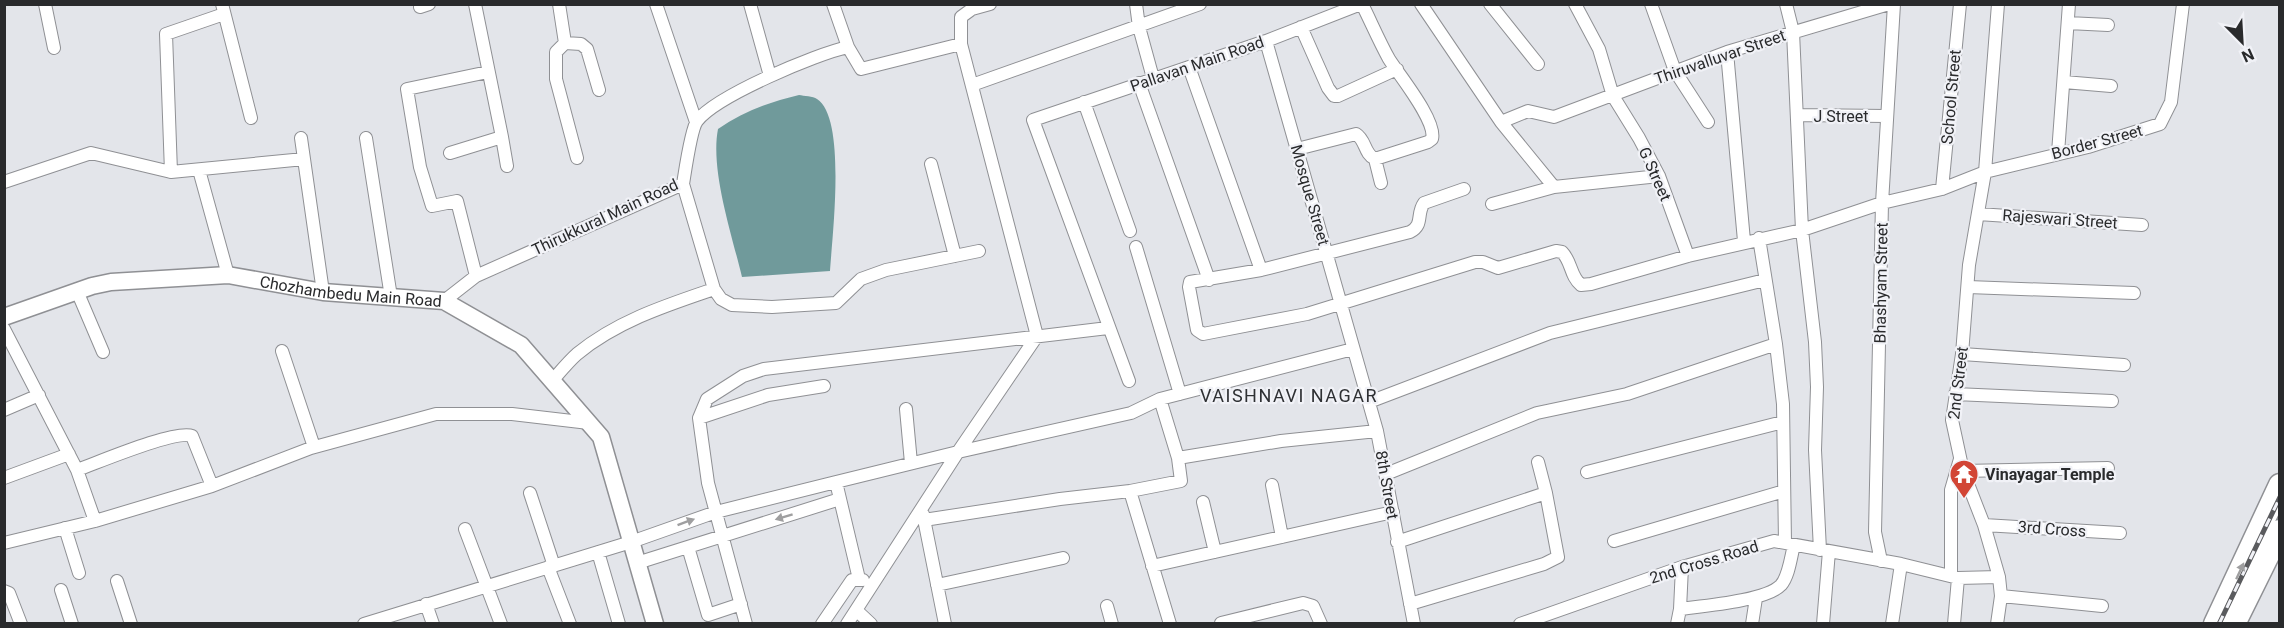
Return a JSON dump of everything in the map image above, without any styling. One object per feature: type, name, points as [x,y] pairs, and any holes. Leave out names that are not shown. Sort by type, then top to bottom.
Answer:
[{"type":"highway","points":[[2214,624],[2280,485]]},
{"type":"highway","points":[[2234,624],[2280,531]]},
{"type":"street","points":[[45,4],[54,48]]},
{"type":"street","points":[[475,4],[507,166]]},
{"type":"street","points":[[559,4],[565,43]]},
{"type":"street","points":[[656,4],[696,122],[718,104],[770,76],[831,51],[848,47]]},
{"type":"street","points":[[750,4],[770,76]]},
{"type":"street","points":[[833,4],[848,47],[861,69],[961,44]]},
{"type":"street","points":[[847,624],[923,514],[958,452],[1037,336],[961,44],[961,17],[972,9],[990,4]]},
{"type":"street","points":[[1136,4],[1139,27],[1153,78]]},
{"type":"street","points":[[972,85],[1200,4]]},
{"type":"street","points":[[1362,4],[1397,69],[1419,103],[1434,136],[1428,142],[1375,159]]},
{"type":"street","name":"Pallavan Main Road","points":[[1108,328],[1033,120],[1266,41],[1362,4]]},
{"type":"street","points":[[1421,4],[1502,122],[1554,187]]},
{"type":"street","points":[[1490,4],[1538,64]]},
{"type":"street","name":"G Street","points":[[1575,4],[1599,49],[1613,96],[1640,138],[1659,176],[1688,256]]},
{"type":"street","points":[[1651,4],[1675,71],[1708,122]]},
{"type":"street","points":[[1786,4],[1793,32],[1802,230],[1815,342],[1817,387],[1815,450],[1825,550],[1823,624]]},
{"type":"street","name":"Thiruvalluvar Street","points":[[1502,122],[1528,111],[1554,117],[1726,52],[1889,4]]},
{"type":"street","name":"Bhashyam Street","points":[[1881,561],[1875,532],[1882,202],[1894,4]]},
{"type":"street","name":"School Street","points":[[1942,189],[1960,4]]},
{"type":"street","name":"2nd Street","points":[[1997,624],[2001,596],[1999,577],[1984,525],[1961,465],[1952,420],[1962,354],[1969,265],[1985,172],[1998,4]]},
{"type":"street","points":[[2058,153],[2069,4]]},
{"type":"street","name":"Border Street","points":[[1340,304],[1475,262],[1484,262],[1498,268],[1556,251],[1562,252],[1568,258],[1574,279],[1581,285],[1759,238],[1802,230],[1882,202],[1942,189],[1985,172],[2088,147],[2160,124],[2171,102],[2183,4]]},
{"type":"street","points":[[171,172],[166,34],[223,9],[251,118]]},
{"type":"street","points":[[2068,22],[2108,25]]},
{"type":"street","points":[[1301,27],[1328,88],[1334,96],[1397,69]]},
{"type":"street","name":"Mosque Street","points":[[1266,41],[1353,349]]},
{"type":"street","points":[[577,158],[556,79],[556,52],[565,43],[581,44],[587,49],[599,90]]},
{"type":"street","points":[[1726,52],[1744,242]]},
{"type":"street","points":[[1189,67],[1261,270]]},
{"type":"street","points":[[476,276],[457,201],[432,206],[420,166],[407,89],[488,72]]},
{"type":"street","points":[[2064,82],[2111,86]]},
{"type":"street","points":[[1139,83],[1209,280]]},
{"type":"street","points":[[1084,102],[1130,231]]},
{"type":"street","name":"J Street","points":[[1797,116],[1886,116]]},
{"type":"street","name":"Thirukkural Main Road","points":[[444,301],[476,276],[683,184],[696,122]]},
{"type":"street","points":[[1297,149],[1356,135],[1360,137],[1368,154],[1375,159],[1381,183]]},
{"type":"street","points":[[450,153],[502,137]]},
{"type":"street","points":[[301,138],[323,292]]},
{"type":"street","points":[[366,138],[391,297]]},
{"type":"street","points":[[4,182],[91,153],[171,172],[304,159]]},
{"type":"street","points":[[931,164],[954,256]]},
{"type":"street","points":[[199,170],[228,275]]},
{"type":"street","points":[[1492,204],[1554,187],[1659,176]]},
{"type":"street","points":[[683,184],[714,289],[721,299],[732,305],[772,307],[836,303],[861,279],[886,270],[979,251]]},
{"type":"street","points":[[1340,304],[1307,314],[1203,334],[1197,330],[1189,287],[1194,281],[1261,270],[1410,232],[1417,229],[1420,224],[1420,210],[1424,203],[1464,189]]},
{"type":"street","name":"Rajeswari Street","points":[[1978,214],[2142,225]]},
{"type":"street","points":[[1680,609],[1756,598],[1780,586],[1789,544],[1784,491],[1783,422],[1776,344],[1759,238]]},
{"type":"street","points":[[1136,247],[1180,394]]},
{"type":"street","name":"Chozhambedu Main Road","points":[[4,317],[111,282],[228,275],[323,292],[444,301],[521,345],[601,437],[655,624]]},
{"type":"street","points":[[1369,402],[1550,333],[1765,280]]},
{"type":"street","points":[[1968,287],[2134,293]]},
{"type":"street","points":[[552,381],[577,354],[617,327],[651,311],[714,289]]},
{"type":"street","points":[[78,291],[103,352]]},
{"type":"street","points":[[746,624],[708,483],[699,418],[707,399],[743,376],[764,369],[1108,328],[1129,381]]},
{"type":"street","points":[[6,334],[69,454],[95,521]]},
{"type":"street","points":[[1386,474],[1538,413],[1627,394],[1776,344]]},
{"type":"street","points":[[373,622],[631,542],[716,512],[911,463],[1131,413],[1160,399],[1353,349]]},
{"type":"street","name":"8th Street","points":[[1353,349],[1377,431],[1414,624]]},
{"type":"street","points":[[282,351],[315,447]]},
{"type":"street","points":[[1962,354],[2124,365]]},
{"type":"street","points":[[699,418],[768,395],[824,386]]},
{"type":"street","points":[[1955,394],[2112,401]]},
{"type":"street","points":[[4,410],[39,395]]},
{"type":"street","points":[[923,514],[1130,491],[1179,483],[1182,478],[1178,458],[1160,399]]},
{"type":"street","points":[[906,409],[911,463]]},
{"type":"street","points":[[4,543],[95,521],[212,486],[315,447],[436,414],[512,414],[589,423]]},
{"type":"street","points":[[1587,472],[1783,422]]},
{"type":"street","points":[[1178,458],[1281,441],[1377,431]]},
{"type":"street","points":[[77,471],[171,436],[188,434],[192,436],[212,486]]},
{"type":"street","points":[[4,478],[69,454]]},
{"type":"street","points":[[1410,604],[1558,557],[1538,462]]},
{"type":"street","points":[[1954,624],[1951,490],[1961,465],[2108,468]]},
{"type":"street","points":[[836,482],[859,579]]},
{"type":"street","points":[[1272,485],[1282,537]]},
{"type":"street","points":[[1130,491],[1170,624]]},
{"type":"street","points":[[1614,541],[1784,491]]},
{"type":"street","points":[[530,493],[570,624]]},
{"type":"street","points":[[1397,542],[1546,493]]},
{"type":"street","points":[[637,563],[840,499]]},
{"type":"street","points":[[1203,502],[1215,552]]},
{"type":"street","points":[[1152,566],[1393,512]]},
{"type":"street","points":[[923,514],[945,624]]},
{"type":"street","name":"3rd Cross","points":[[1984,525],[2120,534]]},
{"type":"street","points":[[65,528],[79,573]]},
{"type":"street","points":[[465,529],[501,624]]},
{"type":"street","name":"2nd Cross Road","points":[[1520,624],[1682,567],[1774,541],[1901,564],[1954,577],[1999,577]]},
{"type":"street","points":[[688,547],[710,619],[741,604]]},
{"type":"street","points":[[598,552],[619,624]]},
{"type":"street","points":[[937,585],[1063,558]]},
{"type":"street","points":[[1892,624],[1901,564]]},
{"type":"street","points":[[1677,624],[1682,567]]},
{"type":"street","points":[[822,624],[852,580],[859,579],[868,585],[869,589]]},
{"type":"street","points":[[117,582],[131,624]]},
{"type":"street","points":[[61,590],[72,624]]},
{"type":"street","points":[[4,591],[9,593],[21,624]]},
{"type":"street","points":[[2001,596],[2102,606]]},
{"type":"street","points":[[1752,624],[1756,598]]},
{"type":"street","points":[[1221,623],[1303,603],[1313,606],[1321,624]]},
{"type":"street","points":[[426,604],[433,624]]},
{"type":"street","points":[[1107,606],[1112,624]]},
{"type":"street","points":[[856,610],[871,624]]},
{"type":"water","points":[[799,95],[817,99],[826,110],[832,129],[836,179],[830,271],[742,277],[719,183],[716,145],[718,129],[757,108]]},
{"type":"railway","points":[[2219,624],[2280,497]]},
{"type":"place","name":"Vinayagar Temple","points":[[1964,500]]},
{"type":"district","name":"VAISHNAVI NAGAR","points":[[1289,395]]}]
